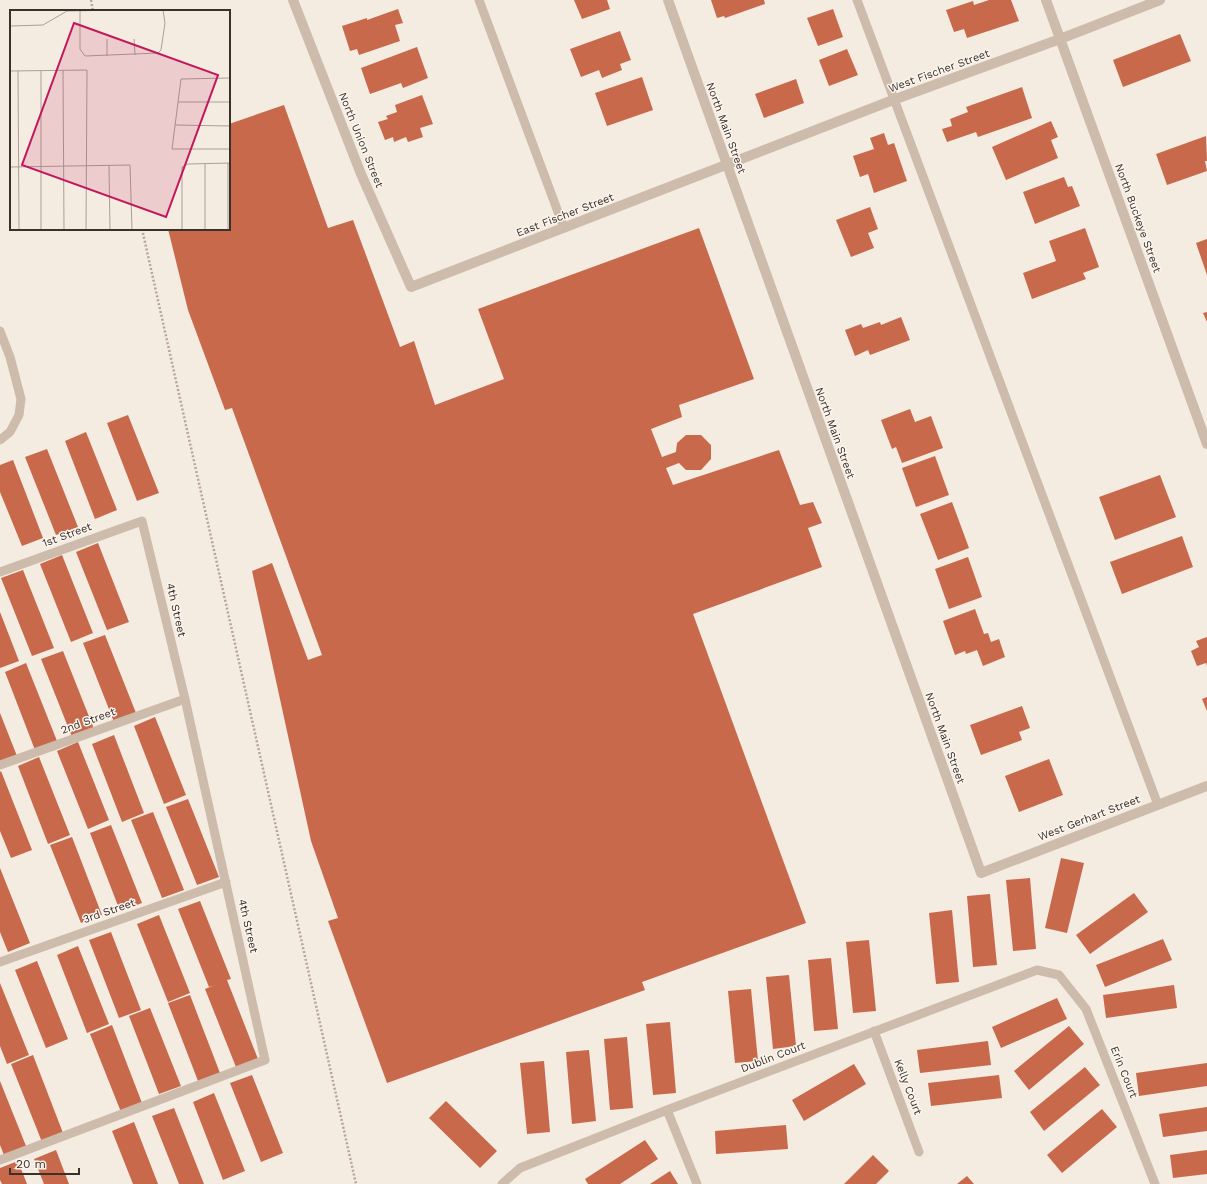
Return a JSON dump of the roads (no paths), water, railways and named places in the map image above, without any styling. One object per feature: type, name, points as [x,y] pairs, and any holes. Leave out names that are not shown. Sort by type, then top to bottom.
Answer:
[{"type":"street","name":"North Union Street","points":[[293,0],[361,174],[412,287]]},
{"type":"street","name":"North Main Street","points":[[668,0],[981,873]]},
{"type":"street","name":"North Buckeye Street","points":[[1046,0],[1207,444]]},
{"type":"street","name":"West Fischer Street","points":[[727,166],[893,100],[1060,39],[1160,0]]},
{"type":"street","name":"East Fischer Street","points":[[412,287],[727,166]]},
{"type":"street","name":"West Gerhart Street","points":[[981,873],[1207,786]]},
{"type":"lane","points":[[479,0],[564,228]]},
{"type":"lane","points":[[857,0],[893,100],[1158,805]]},
{"type":"lane","points":[[0,331],[10,357],[21,399],[19,414],[10,432],[0,440]]},
{"type":"lane","name":"1st Street","points":[[0,572],[142,521]]},
{"type":"lane","name":"4th Street","points":[[0,1160],[265,1060],[185,699],[142,521]]},
{"type":"lane","name":"2nd Street","points":[[0,766],[185,699]]},
{"type":"lane","name":"3rd Street","points":[[0,962],[226,882]]},
{"type":"lane","name":"Dublin Court","points":[[502,1184],[520,1168],[874,1031],[1037,970],[1059,975]]},
{"type":"lane","name":"Erin Court","points":[[1059,975],[1086,1009],[1155,1184]]},
{"type":"lane","name":"Kelly Court","points":[[874,1031],[919,1152]]},
{"type":"lane","points":[[667,1110],[697,1184]]}]
